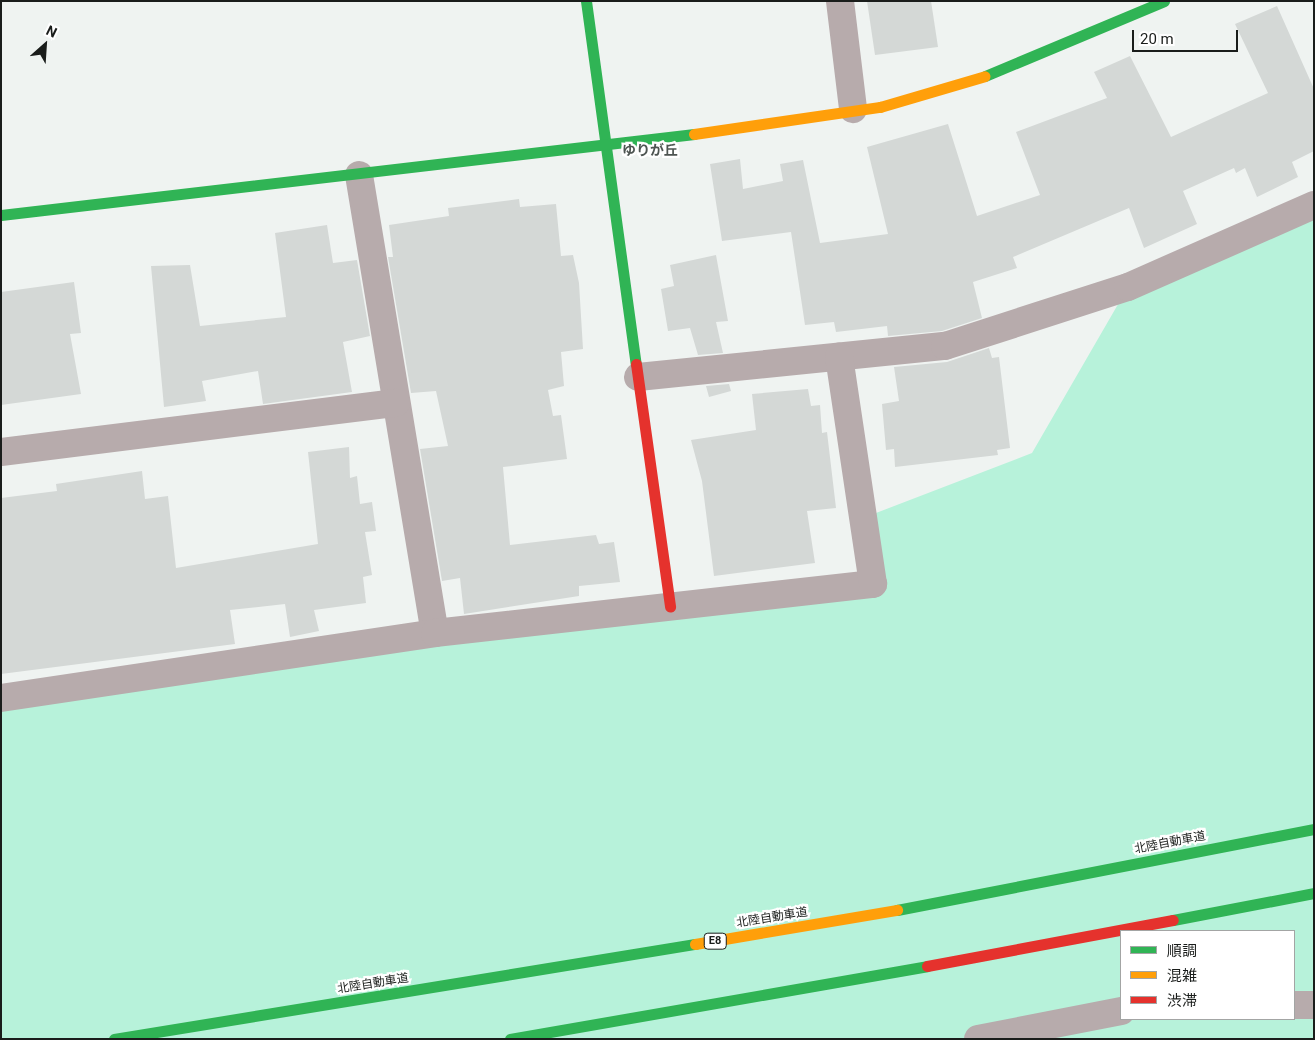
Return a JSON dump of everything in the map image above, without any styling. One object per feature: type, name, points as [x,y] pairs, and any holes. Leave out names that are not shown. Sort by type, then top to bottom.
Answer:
[{"type":"main road","points":[[586,1],[670,607]]},
{"type":"main road","points":[[1,215],[606,147],[853,109],[880,107],[984,76],[1164,1]]},
{"type":"main road","name":"北陸自動車道","points":[[114,1039],[871,915],[1314,829]]},
{"type":"main road","points":[[510,1039],[886,974],[1314,893]]},
{"type":"street","points":[[840,1],[853,109]]},
{"type":"street","points":[[359,175],[435,633]]},
{"type":"street","points":[[638,377],[945,346],[1119,290],[1314,204]]},
{"type":"street","points":[[1,698],[435,633],[873,584],[839,357]]},
{"type":"street","points":[[1,452],[396,403]]},
{"type":"street","points":[[1295,1005],[1314,1006]]},
{"type":"street","points":[[978,1039],[1120,1012]]},
{"type":"green space","points":[[1314,205],[1314,1039],[1,1039],[1,698],[872,584],[863,518],[1032,453],[1128,287]]},
{"type":"building","points":[[867,1],[931,1],[938,47],[875,55]]},
{"type":"building","points":[[1277,6],[1314,89],[1314,151],[1292,162],[1298,177],[1257,197],[1245,168],[1236,173],[1234,168],[1183,191],[1197,224],[1144,248],[1129,208],[1013,257],[1017,268],[973,282],[982,318],[942,331],[888,336],[887,326],[836,332],[834,322],[805,325],[791,232],[722,241],[710,164],[740,159],[743,189],[783,181],[780,164],[803,160],[820,243],[888,234],[867,147],[948,124],[977,216],[1040,195],[1016,132],[1107,98],[1094,72],[1130,56],[1171,137],[1268,93],[1235,24]]},
{"type":"building","points":[[519,199],[520,207],[556,204],[561,256],[573,255],[579,283],[583,349],[561,352],[564,386],[548,390],[553,416],[561,415],[567,459],[503,467],[510,545],[596,535],[599,544],[614,542],[620,582],[579,586],[579,596],[464,614],[460,578],[442,581],[420,449],[448,446],[436,391],[411,393],[388,257],[393,257],[389,225],[449,216],[448,208]]},
{"type":"building","points":[[327,225],[333,263],[357,260],[370,336],[343,342],[352,392],[263,404],[258,371],[202,381],[206,401],[164,407],[151,266],[190,265],[200,326],[286,317],[275,233]]},
{"type":"building","points":[[716,255],[728,321],[716,322],[723,353],[698,355],[690,328],[668,331],[661,289],[674,286],[670,265]]},
{"type":"building","points":[[74,282],[81,333],[70,334],[81,394],[1,405],[1,292]]},
{"type":"building","points":[[989,348],[992,358],[999,357],[1010,448],[997,450],[998,455],[895,467],[894,449],[886,450],[882,404],[899,401],[894,367],[947,362]]},
{"type":"building","points":[[729,384],[731,391],[709,397],[706,386]]},
{"type":"building","points":[[808,389],[811,406],[820,405],[822,433],[827,432],[836,508],[807,511],[815,563],[714,576],[702,481],[691,440],[756,430],[752,394]]},
{"type":"building","points":[[349,447],[350,478],[357,476],[360,504],[372,502],[376,531],[365,532],[372,575],[363,577],[366,603],[314,610],[319,631],[290,637],[285,604],[230,610],[235,644],[1,674],[1,498],[57,491],[56,484],[142,471],[145,499],[168,496],[176,568],[318,544],[308,452]]},
{"type":"traffic: fast","points":[[586,1],[636,364]]},
{"type":"traffic: fast","points":[[985,76],[1164,1]]},
{"type":"traffic: fast","points":[[1,215],[694,134]]},
{"type":"traffic: fast","points":[[897,910],[1314,829]]},
{"type":"traffic: fast","points":[[1173,920],[1314,893]]},
{"type":"traffic: fast","points":[[114,1039],[695,944]]},
{"type":"traffic: fast","points":[[510,1039],[927,966]]},
{"type":"traffic: slow","points":[[694,134],[880,107],[985,76]]},
{"type":"traffic: slow","points":[[695,944],[897,910]]},
{"type":"traffic: jam","points":[[636,364],[670,607]]},
{"type":"traffic: jam","points":[[927,966],[1173,920]]},
{"type":"district","name":"ゆりが丘","points":[[650,150]]}]
